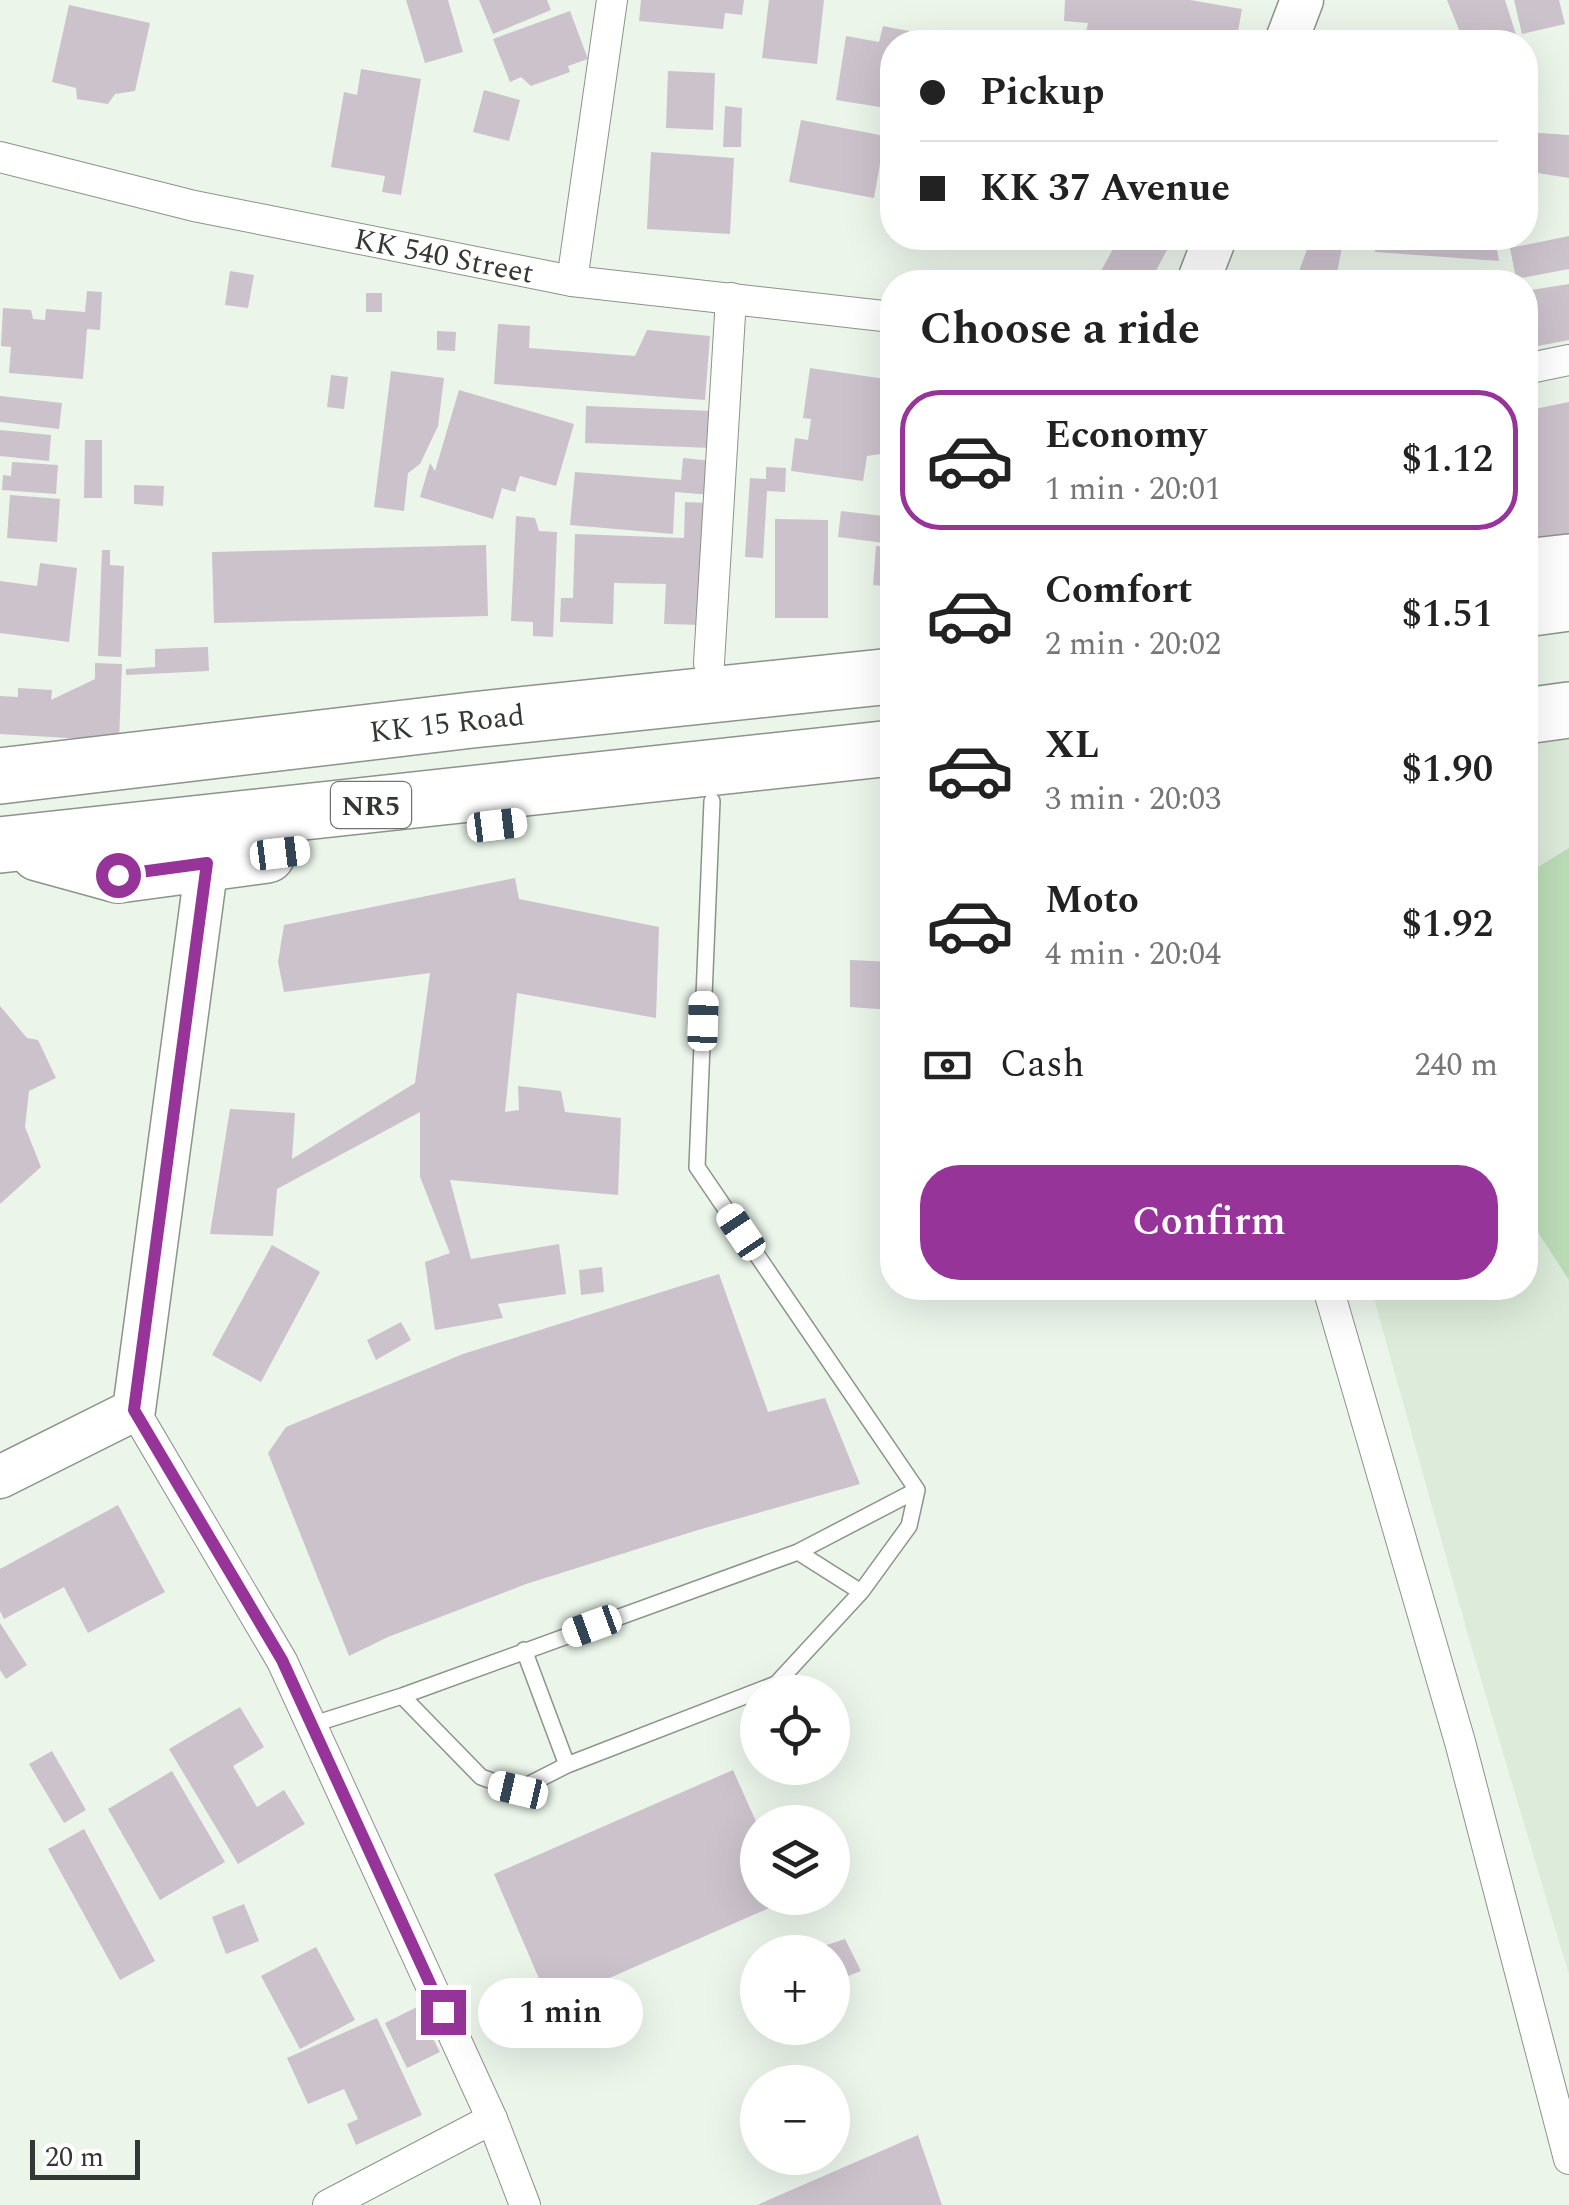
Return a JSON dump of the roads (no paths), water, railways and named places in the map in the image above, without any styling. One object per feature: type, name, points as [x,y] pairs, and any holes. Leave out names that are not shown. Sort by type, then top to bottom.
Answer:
[{"type":"highway","points":[[1538,566],[1569,562]]},
{"type":"highway","points":[[1538,608],[1569,604]]},
{"type":"highway","points":[[724,677],[880,646]]},
{"type":"highway","points":[[1538,677],[1569,674]]},
{"type":"highway","name":"KK 15 Road","points":[[10,775],[724,677],[880,676]]},
{"type":"highway","points":[[1538,714],[1569,710]]},
{"type":"highway","name":"NR5","points":[[3,845],[727,783],[880,751]]},
{"type":"highway","points":[[3,845],[118,875],[569,816],[727,783],[880,783]]},
{"type":"main road","points":[[1291,30],[1302,0]]},
{"type":"main road","points":[[0,1476],[134,1410],[207,863]]},
{"type":"street","points":[[572,281],[612,0]]},
{"type":"street","name":"KK 540 Street","points":[[0,157],[194,206],[572,281],[880,316]]},
{"type":"street","points":[[724,677],[731,298]]},
{"type":"street","points":[[1538,366],[1569,360]]},
{"type":"street","points":[[1331,1300],[1460,1742],[1569,2159]]},
{"type":"street","points":[[134,1410],[282,1660],[492,2120],[525,2205]]},
{"type":"street","points":[[328,2205],[492,2120]]},
{"type":"lane","points":[[402,1696],[482,1777],[518,1790],[567,1764],[776,1684],[861,1592],[909,1526],[917,1490],[697,1168],[727,783]]},
{"type":"lane","points":[[311,1725],[402,1696],[798,1552],[917,1490]]},
{"type":"lane","points":[[798,1552],[861,1592]]},
{"type":"lane","points":[[524,1650],[567,1764]]}]
